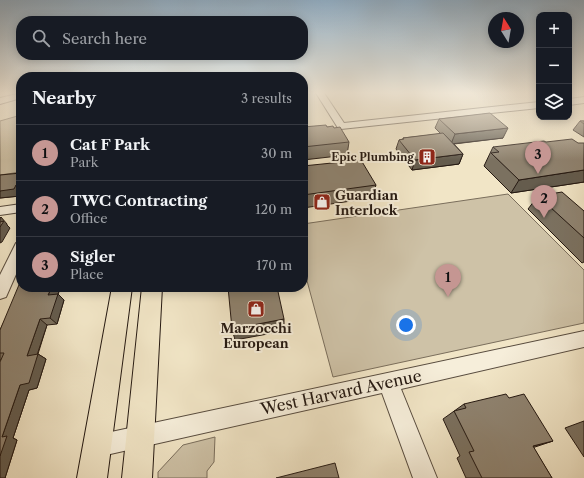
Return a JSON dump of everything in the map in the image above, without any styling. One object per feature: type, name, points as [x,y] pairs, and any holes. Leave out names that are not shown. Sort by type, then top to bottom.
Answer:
[{"type":"main road","points":[[92,478],[121,292]]},
{"type":"main road","points":[[137,478],[152,292]]},
{"type":"street","points":[[334,115],[341,126],[442,115]]},
{"type":"street","points":[[0,211],[16,209]]},
{"type":"street","points":[[0,292],[16,258]]},
{"type":"street","name":"West Harvard Avenue","points":[[97,446],[584,339]]},
{"type":"street","points":[[388,382],[425,478]]},
{"type":"shaded area","points":[[16,116],[16,173],[0,175],[0,121]]},
{"type":"shaded area","points":[[508,194],[584,270],[584,323],[333,377],[308,284],[308,223]]},
{"type":"shaded area","points":[[215,437],[214,462],[207,471],[207,478],[158,478],[158,472],[183,445]]},
{"type":"building","points":[[470,115],[493,115],[508,128],[455,134],[439,119]]},
{"type":"building","points":[[326,125],[327,127],[333,126],[334,128],[340,127],[349,142],[308,146],[308,127]]},
{"type":"building","points":[[443,133],[463,154],[415,160],[399,140],[404,139],[403,138]]},
{"type":"building","points":[[572,139],[578,143],[584,143],[584,170],[519,180],[491,153],[499,152],[493,147]]},
{"type":"building","points":[[361,160],[376,185],[308,194],[308,165]]},
{"type":"building","points":[[16,173],[16,185],[14,189],[0,191],[0,175]]},
{"type":"building","points":[[562,192],[584,211],[584,238],[538,196]]},
{"type":"building","points":[[16,292],[50,292],[48,295],[58,294],[50,318],[40,319],[27,356],[38,354],[29,383],[20,385],[2,437],[7,436],[0,456],[0,362],[4,353],[0,353],[0,330]]},
{"type":"building","name":"Marzocchi European","points":[[228,292],[278,292],[284,319],[232,329]]},
{"type":"building","points":[[506,394],[509,398],[524,394],[553,441],[533,446],[552,478],[482,478],[469,452],[474,451],[454,411],[466,408],[464,404]]},
{"type":"building","points":[[335,463],[339,478],[276,478]]},
{"type":"place","name":"Epic Plumbing","points":[[427,157]]},
{"type":"place","name":"Sigler","points":[[538,174]]},
{"type":"place","name":"Guardian Interlock","points":[[322,202]]},
{"type":"place","name":"TWC Contracting","points":[[544,218]]},
{"type":"place","name":"Cat F Park","points":[[448,297]]},
{"type":"place","name":"Marzocchi European","points":[[256,309]]}]
